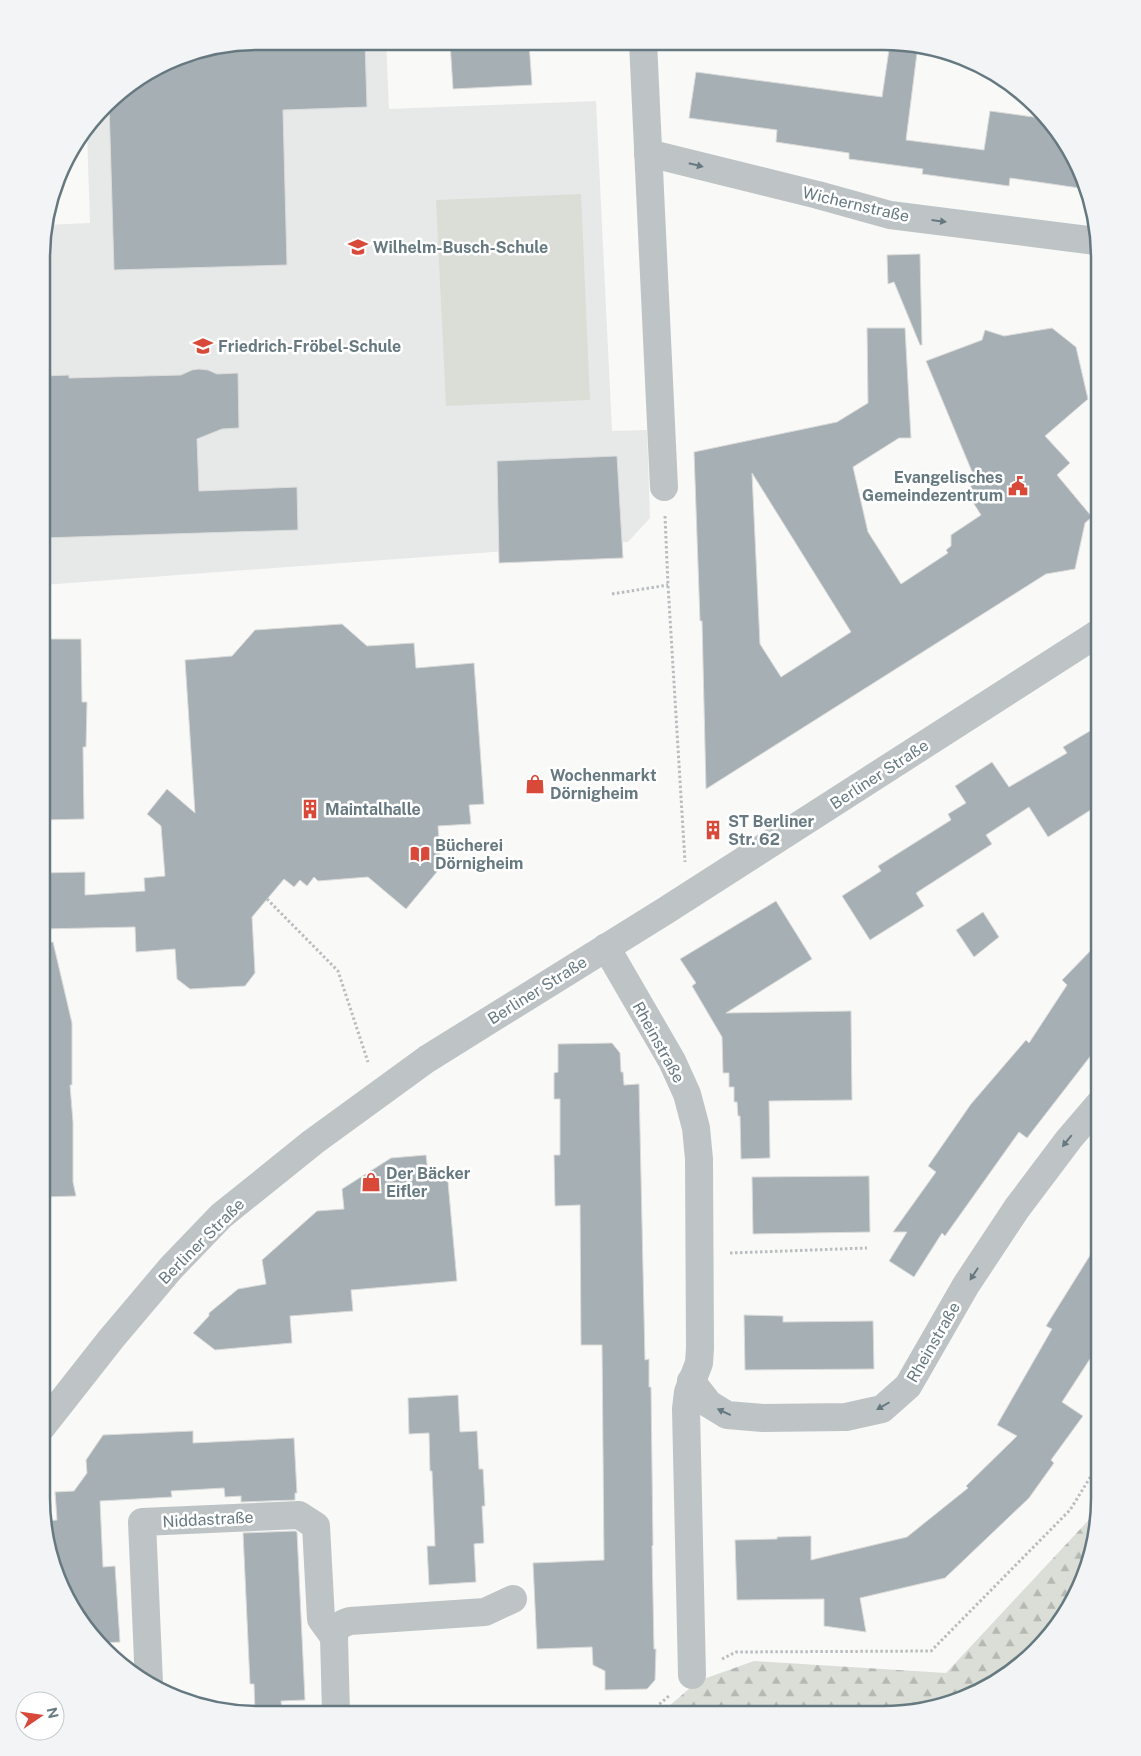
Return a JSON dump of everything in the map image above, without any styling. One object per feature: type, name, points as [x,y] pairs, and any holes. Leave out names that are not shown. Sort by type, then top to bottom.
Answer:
[{"type":"street","points":[[643,50],[664,487]]},
{"type":"street","name":"Wichernstraße","points":[[648,153],[818,195],[890,215],[1090,240]]},
{"type":"street","name":"Berliner Straße","points":[[50,1417],[148,1294],[221,1216],[313,1142],[427,1059],[1091,638]]},
{"type":"street","name":"Rheinstraße","points":[[606,947],[672,1061],[687,1094],[696,1128],[699,1159],[700,1348],[698,1363],[688,1392],[686,1408],[692,1675]]},
{"type":"street","name":"Rheinstraße","points":[[691,1380],[709,1404],[727,1415],[763,1418],[846,1417],[882,1408],[908,1386],[966,1285],[1017,1208],[1069,1139],[1091,1113]]},
{"type":"street","name":"Niddastraße","points":[[149,1675],[142,1522],[299,1515],[316,1526],[321,1620],[334,1638]]},
{"type":"street","points":[[336,1706],[334,1638],[336,1629],[342,1624],[350,1621],[484,1612],[513,1599]]},
{"type":"path","points":[[664,487],[668,585],[685,842],[685,897]]},
{"type":"path","points":[[612,594],[668,585]]},
{"type":"path","points":[[267,899],[338,971],[378,1094]]},
{"type":"path","points":[[700,1254],[867,1248]]},
{"type":"path","points":[[657,1706],[692,1675],[736,1652],[931,1651],[1070,1510],[1091,1476]]},
{"type":"shaded area","points":[[245,50],[386,50],[389,109],[596,101],[612,431],[647,430],[650,518],[628,542],[50,584],[50,245],[53,225],[90,223],[87,140],[93,131],[111,111],[143,85],[166,71],[204,57]]},
{"type":"green space","points":[[581,194],[590,400],[446,406],[436,200]]},
{"type":"green space","points":[[1090,1519],[1080,1565],[1070,1590],[1048,1625],[1010,1663],[975,1685],[937,1699],[896,1706],[669,1706],[698,1681],[754,1661],[946,1673]]},
{"type":"building","points":[[245,50],[365,50],[367,107],[283,110],[287,265],[114,270],[109,113],[131,93],[166,71],[191,61],[218,54]]},
{"type":"building","points":[[451,50],[530,50],[532,85],[453,89]]},
{"type":"building","points":[[889,50],[917,53],[906,140],[984,150],[990,111],[1036,117],[1048,131],[1063,154],[1079,188],[1010,178],[1009,186],[922,174],[923,169],[849,159],[849,153],[776,142],[777,130],[689,118],[696,72],[882,97]]},
{"type":"building","points":[[920,254],[922,345],[920,345],[894,282],[888,284],[887,255]]},
{"type":"building","points":[[867,328],[905,328],[911,438],[899,438],[853,467],[868,532],[901,584],[948,553],[946,550],[951,546],[951,535],[981,515],[967,493],[975,479],[926,361],[982,340],[985,330],[1004,336],[1052,328],[1076,347],[1088,399],[1045,436],[1070,463],[1057,475],[1091,516],[1085,523],[1075,569],[1046,574],[706,789],[702,621],[700,621],[694,452],[837,422],[868,403]],"holes":[[[752,473],[851,632],[781,677],[760,644]]]},
{"type":"building","points":[[192,370],[208,370],[217,374],[238,373],[239,428],[222,429],[197,439],[199,491],[297,487],[298,530],[50,538],[50,376],[69,375],[69,378],[181,375]]},
{"type":"building","points":[[617,456],[623,558],[499,563],[497,461]]},
{"type":"building","name":"Maintalhalle","points":[[342,624],[367,646],[414,643],[416,668],[474,663],[484,804],[469,805],[471,824],[438,826],[441,867],[406,909],[368,877],[318,881],[314,877],[307,886],[300,880],[294,887],[284,879],[252,917],[255,973],[245,986],[190,989],[177,979],[175,949],[136,952],[135,927],[50,929],[50,873],[85,872],[85,895],[145,891],[144,878],[165,876],[161,826],[147,814],[167,789],[195,813],[185,660],[232,656],[255,630]]},
{"type":"building","points":[[50,639],[81,639],[82,702],[87,702],[86,747],[83,747],[84,819],[50,820]]},
{"type":"building","points":[[1091,730],[1091,810],[1048,837],[1029,807],[986,835],[992,844],[916,893],[924,906],[870,940],[842,896],[881,871],[878,866],[951,820],[948,814],[966,803],[955,786],[992,762],[1009,787],[1067,753],[1063,747]]},
{"type":"building","points":[[776,901],[812,959],[726,1013],[851,1011],[852,1100],[769,1101],[770,1158],[741,1159],[740,1116],[738,1116],[737,1102],[734,1102],[734,1087],[729,1087],[729,1073],[723,1073],[722,1037],[692,986],[696,983],[680,959]]},
{"type":"building","points":[[983,912],[999,937],[974,957],[956,930]]},
{"type":"building","points":[[50,942],[53,942],[72,1023],[72,1085],[70,1085],[73,1122],[73,1182],[76,1196],[50,1197]]},
{"type":"building","points":[[1091,950],[1091,1055],[1027,1138],[1019,1132],[945,1236],[942,1233],[914,1277],[889,1261],[907,1232],[893,1232],[936,1172],[928,1166],[971,1104],[1026,1040],[1029,1043],[1067,985],[1062,980]]},
{"type":"building","points":[[612,1043],[620,1053],[624,1085],[639,1084],[645,1360],[649,1359],[649,1387],[651,1387],[652,1546],[654,1649],[656,1649],[655,1680],[647,1689],[605,1690],[605,1671],[593,1665],[592,1647],[537,1649],[533,1563],[604,1560],[602,1345],[581,1345],[580,1205],[555,1206],[554,1155],[560,1155],[560,1099],[554,1099],[554,1073],[558,1072],[558,1044]]},
{"type":"building","points":[[426,1155],[428,1172],[447,1171],[457,1281],[351,1290],[353,1311],[290,1316],[292,1343],[215,1350],[193,1333],[209,1316],[209,1313],[238,1289],[266,1284],[262,1260],[317,1211],[344,1209],[342,1189],[391,1158]]},
{"type":"building","points":[[869,1176],[870,1232],[753,1234],[752,1177]]},
{"type":"building","points":[[1091,1254],[1091,1357],[1062,1402],[1083,1416],[1051,1460],[1054,1463],[1029,1498],[945,1578],[860,1598],[866,1632],[824,1626],[824,1599],[737,1600],[735,1540],[811,1536],[811,1560],[907,1537],[968,1488],[966,1486],[1017,1436],[997,1425],[1052,1329],[1046,1326]]},
{"type":"building","points":[[744,1315],[783,1316],[783,1322],[873,1321],[874,1369],[745,1370]]},
{"type":"building","points":[[458,1395],[460,1432],[477,1431],[479,1469],[483,1469],[484,1543],[474,1544],[476,1582],[429,1585],[427,1546],[435,1546],[429,1433],[409,1434],[408,1398]]},
{"type":"building","points":[[193,1431],[193,1443],[294,1438],[297,1493],[295,1493],[295,1500],[241,1502],[241,1496],[225,1497],[224,1488],[171,1491],[172,1497],[100,1501],[103,1567],[115,1566],[120,1642],[109,1643],[93,1625],[71,1590],[57,1552],[51,1521],[57,1520],[55,1492],[74,1491],[87,1473],[86,1460],[103,1435]]},
{"type":"building","points":[[297,1532],[305,1700],[281,1701],[281,1706],[255,1706],[254,1684],[250,1684],[243,1533]]},
{"type":"place","name":"Wilhelm-Busch-Schule","points":[[358,247]]},
{"type":"place","name":"Friedrich-Fröbel-Schule","points":[[203,346]]},
{"type":"place","name":"Evangelisches Gemeindezentrum","points":[[1018,486]]},
{"type":"place","name":"Wochenmarkt Dörnigheim","points":[[535,784]]},
{"type":"place","name":"Maintalhalle","points":[[310,809]]},
{"type":"place","name":"ST Berliner Str. 62","points":[[713,830]]},
{"type":"place","name":"Bücherei Dörnigheim","points":[[420,854]]},
{"type":"place","name":"Der Bäcker Eifler","points":[[371,1182]]}]
